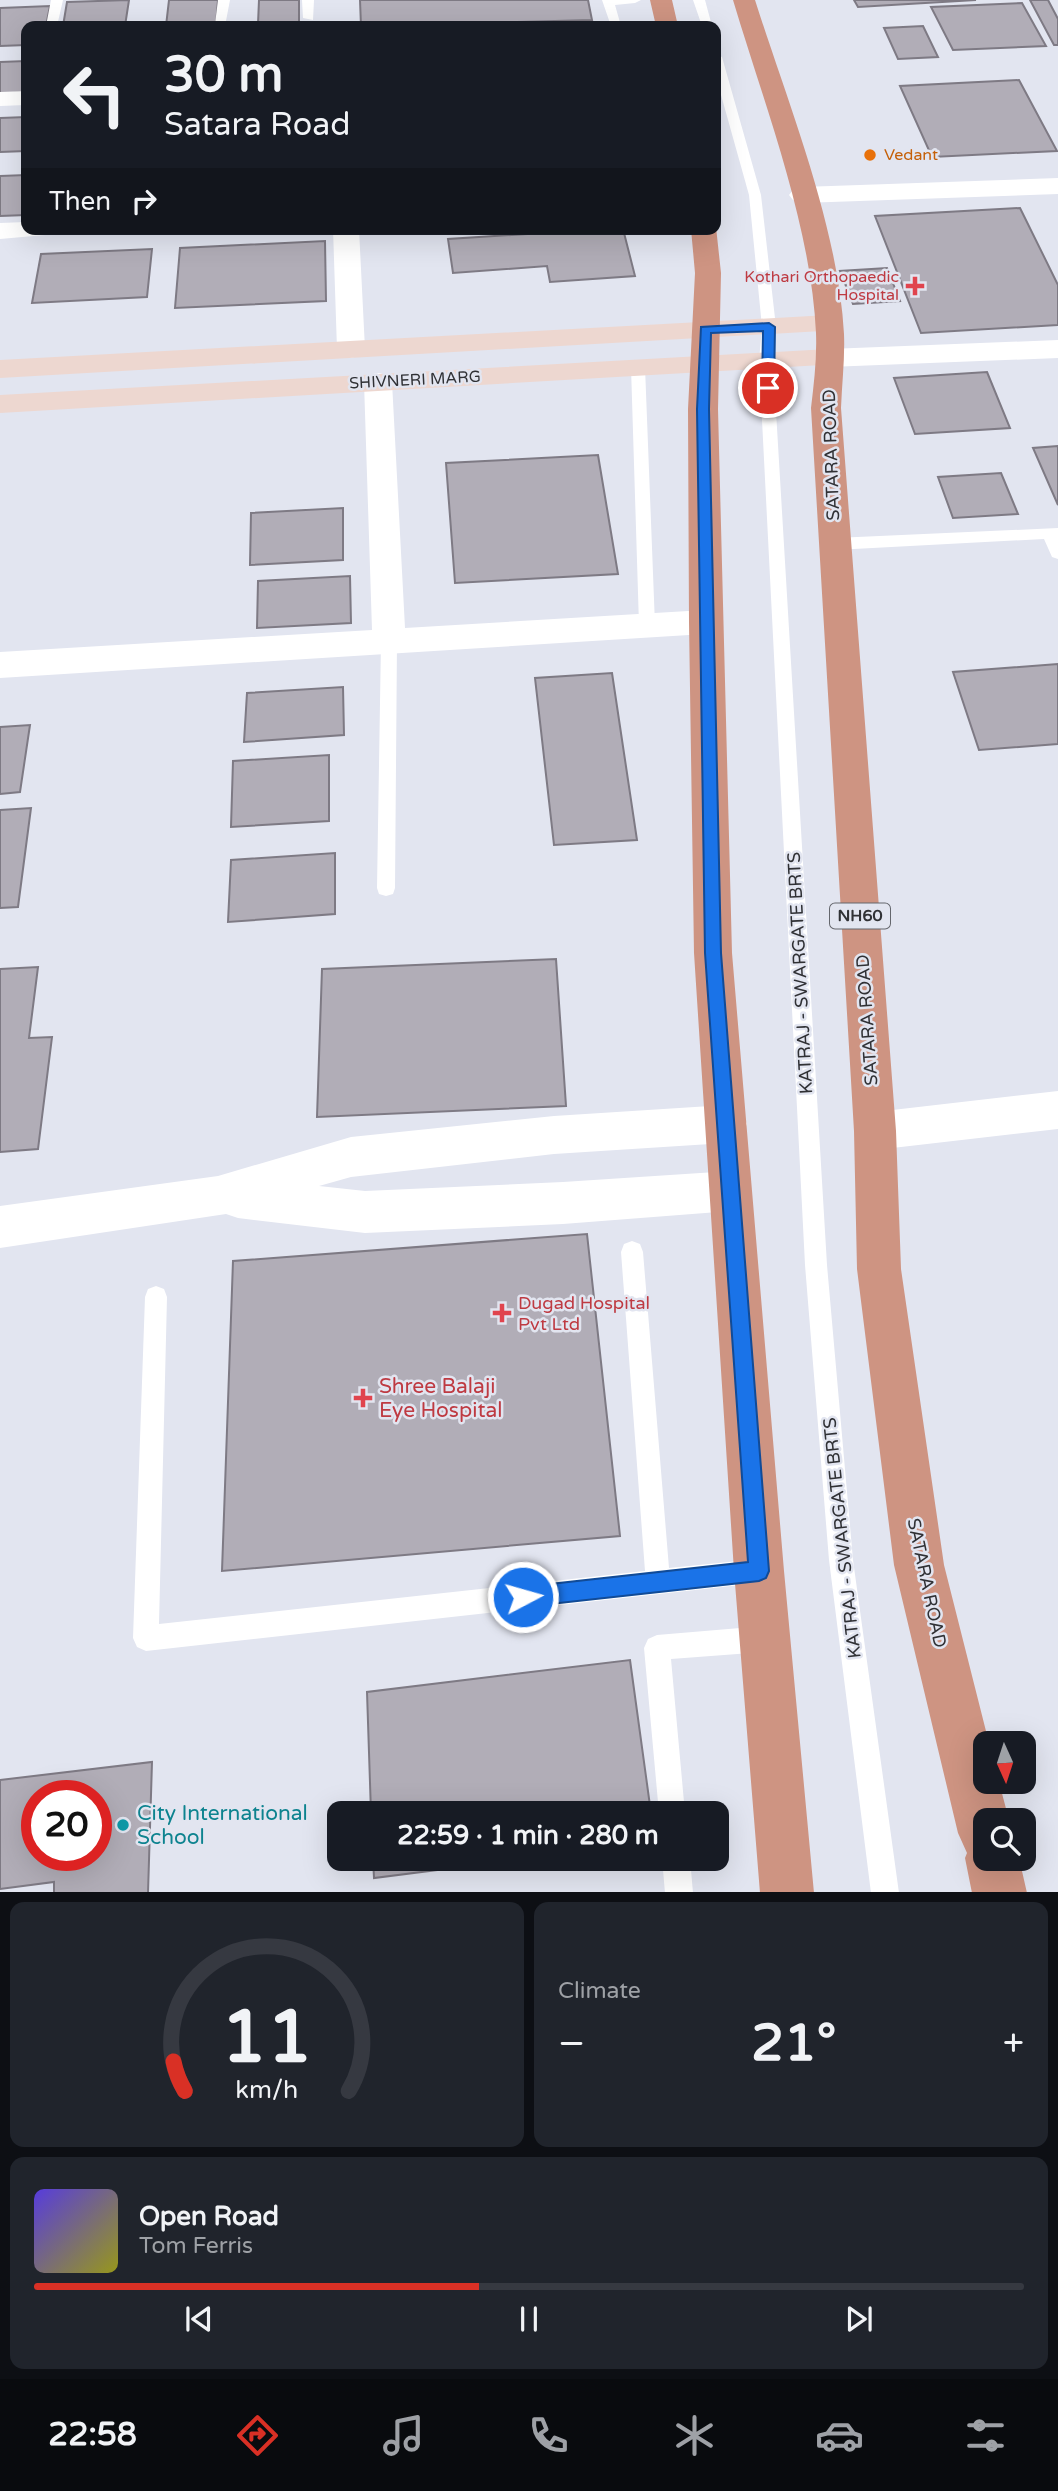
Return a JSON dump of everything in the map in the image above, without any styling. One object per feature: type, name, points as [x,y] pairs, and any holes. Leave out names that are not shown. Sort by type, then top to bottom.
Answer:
[{"type":"highway","points":[[661,0],[666,21]]},
{"type":"highway","name":"SATARA ROAD","points":[[744,0],[802,195],[820,266],[829,341],[826,408],[875,1131],[879,1269],[919,1565],[979,1808]]},
{"type":"highway","points":[[705,235],[708,274],[703,409],[705,622],[713,953],[786,1892]]},
{"type":"highway","points":[[995,1871],[1000,1892]]},
{"type":"main road","name":"SHIVNERI MARG","points":[[0,404],[638,367],[769,327],[829,341]]},
{"type":"main road","name":"SHIVNERI MARG","points":[[0,369],[351,349],[706,346],[766,360],[829,341]]},
{"type":"street","points":[[0,99],[21,98]]},
{"type":"street","points":[[802,195],[1058,186]]},
{"type":"street","points":[[0,231],[21,230]]},
{"type":"street","points":[[345,235],[351,349]]},
{"type":"street","points":[[829,341],[1058,349]]},
{"type":"street","points":[[378,382],[389,641]]},
{"type":"street","points":[[0,665],[705,622]]},
{"type":"street","points":[[875,1131],[1058,1110]]},
{"type":"street","points":[[0,1227],[218,1196],[351,1157],[554,1135],[726,1124]]},
{"type":"street","points":[[218,1196],[365,1212],[563,1203],[732,1191]]},
{"type":"lane","points":[[53,21],[57,0]]},
{"type":"lane","points":[[221,21],[224,0]]},
{"type":"lane","points":[[308,0],[309,18]]},
{"type":"lane","points":[[614,21],[608,1],[635,0]]},
{"type":"lane","points":[[699,0],[705,21]]},
{"type":"lane","name":"KATRAJ - SWARGATE BRTS","points":[[721,75],[755,195],[769,327],[766,360],[816,1265],[841,1560],[886,1892]]},
{"type":"lane","points":[[638,367],[647,625]]},
{"type":"lane","points":[[835,544],[1054,533],[1058,553]]},
{"type":"lane","points":[[386,888],[389,641]]},
{"type":"lane","points":[[632,1252],[658,1582]]},
{"type":"lane","points":[[156,1297],[146,1638],[759,1571]]},
{"type":"lane","points":[[671,1801],[657,1648],[765,1639]]},
{"type":"lane","points":[[677,1871],[679,1892]]},
{"type":"building","points":[[129,0],[126,21],[64,21],[67,2]]},
{"type":"building","points":[[169,0],[218,0],[216,21],[167,21]]},
{"type":"building","points":[[259,0],[299,0],[299,21],[258,21]]},
{"type":"building","points":[[360,0],[588,0],[592,20],[554,21],[361,21]]},
{"type":"building","points":[[854,0],[976,0],[858,7]]},
{"type":"building","points":[[1030,0],[1048,0],[1058,19],[1058,45],[1054,45]]},
{"type":"building","points":[[1022,3],[1046,46],[953,50],[931,7]]},
{"type":"building","points":[[50,6],[47,21],[21,21],[21,45],[0,46],[0,8]]},
{"type":"building","points":[[923,26],[938,57],[898,59],[884,28]]},
{"type":"building","points":[[21,61],[21,92],[0,94],[0,62]]},
{"type":"building","points":[[1019,80],[1057,151],[932,157],[900,86]]},
{"type":"building","points":[[21,117],[21,151],[0,152],[0,118]]},
{"type":"building","points":[[21,175],[21,215],[0,216],[0,176]]},
{"type":"building","points":[[1020,208],[1058,285],[1058,325],[921,333],[875,216]]},
{"type":"building","points":[[511,235],[625,235],[635,276],[550,282],[547,266],[453,273],[448,239]]},
{"type":"building","points":[[325,241],[326,301],[175,308],[180,248]]},
{"type":"building","points":[[152,249],[147,297],[32,303],[41,254]]},
{"type":"building","points":[[887,268],[900,301],[853,304],[840,271]]},
{"type":"building","points":[[987,372],[1010,428],[915,434],[894,378]]},
{"type":"building","points":[[1058,446],[1058,505],[1033,448]]},
{"type":"building","points":[[598,455],[618,574],[455,583],[446,463]]},
{"type":"building","points":[[1001,473],[1018,514],[953,518],[938,477]]},
{"type":"building","points":[[343,508],[343,560],[250,565],[251,513]]},
{"type":"building","points":[[350,576],[351,623],[257,628],[258,581]]},
{"type":"building","points":[[1058,664],[1058,744],[979,750],[953,672]]},
{"type":"building","points":[[612,673],[637,840],[554,845],[535,678]]},
{"type":"building","points":[[343,687],[344,735],[244,742],[247,693]]},
{"type":"building","points":[[30,725],[20,792],[0,794],[0,727]]},
{"type":"building","points":[[329,755],[329,821],[231,827],[233,761]]},
{"type":"building","points":[[31,808],[18,907],[0,908],[0,810]]},
{"type":"building","points":[[335,853],[335,914],[228,922],[231,860]]},
{"type":"building","points":[[556,959],[566,1106],[317,1117],[322,969]]},
{"type":"building","points":[[38,967],[29,1038],[52,1037],[38,1149],[0,1152],[0,969]]},
{"type":"building","points":[[587,1234],[620,1536],[222,1571],[233,1261]]},
{"type":"building","points":[[630,1660],[649,1801],[371,1801],[367,1692]]},
{"type":"building","name":"City International School","points":[[152,1762],[148,1892],[54,1892],[54,1882],[0,1889],[0,1780]]},
{"type":"building","points":[[374,1871],[429,1871],[374,1878]]},
{"type":"place","name":"Vedant","points":[[870,155]]},
{"type":"place","name":"Kothari Orthopaedic Hospital","points":[[915,286]]},
{"type":"place","name":"Dugad Hospital Pvt Ltd","points":[[502,1313]]},
{"type":"place","name":"Shree Balaji Eye Hospital","points":[[363,1398]]},
{"type":"place","name":"City International School","points":[[123,1825]]},
{"type":"route","points":[[523,1597],[759,1571],[713,953],[705,622],[705,329],[769,327],[766,360],[768,388]]}]
